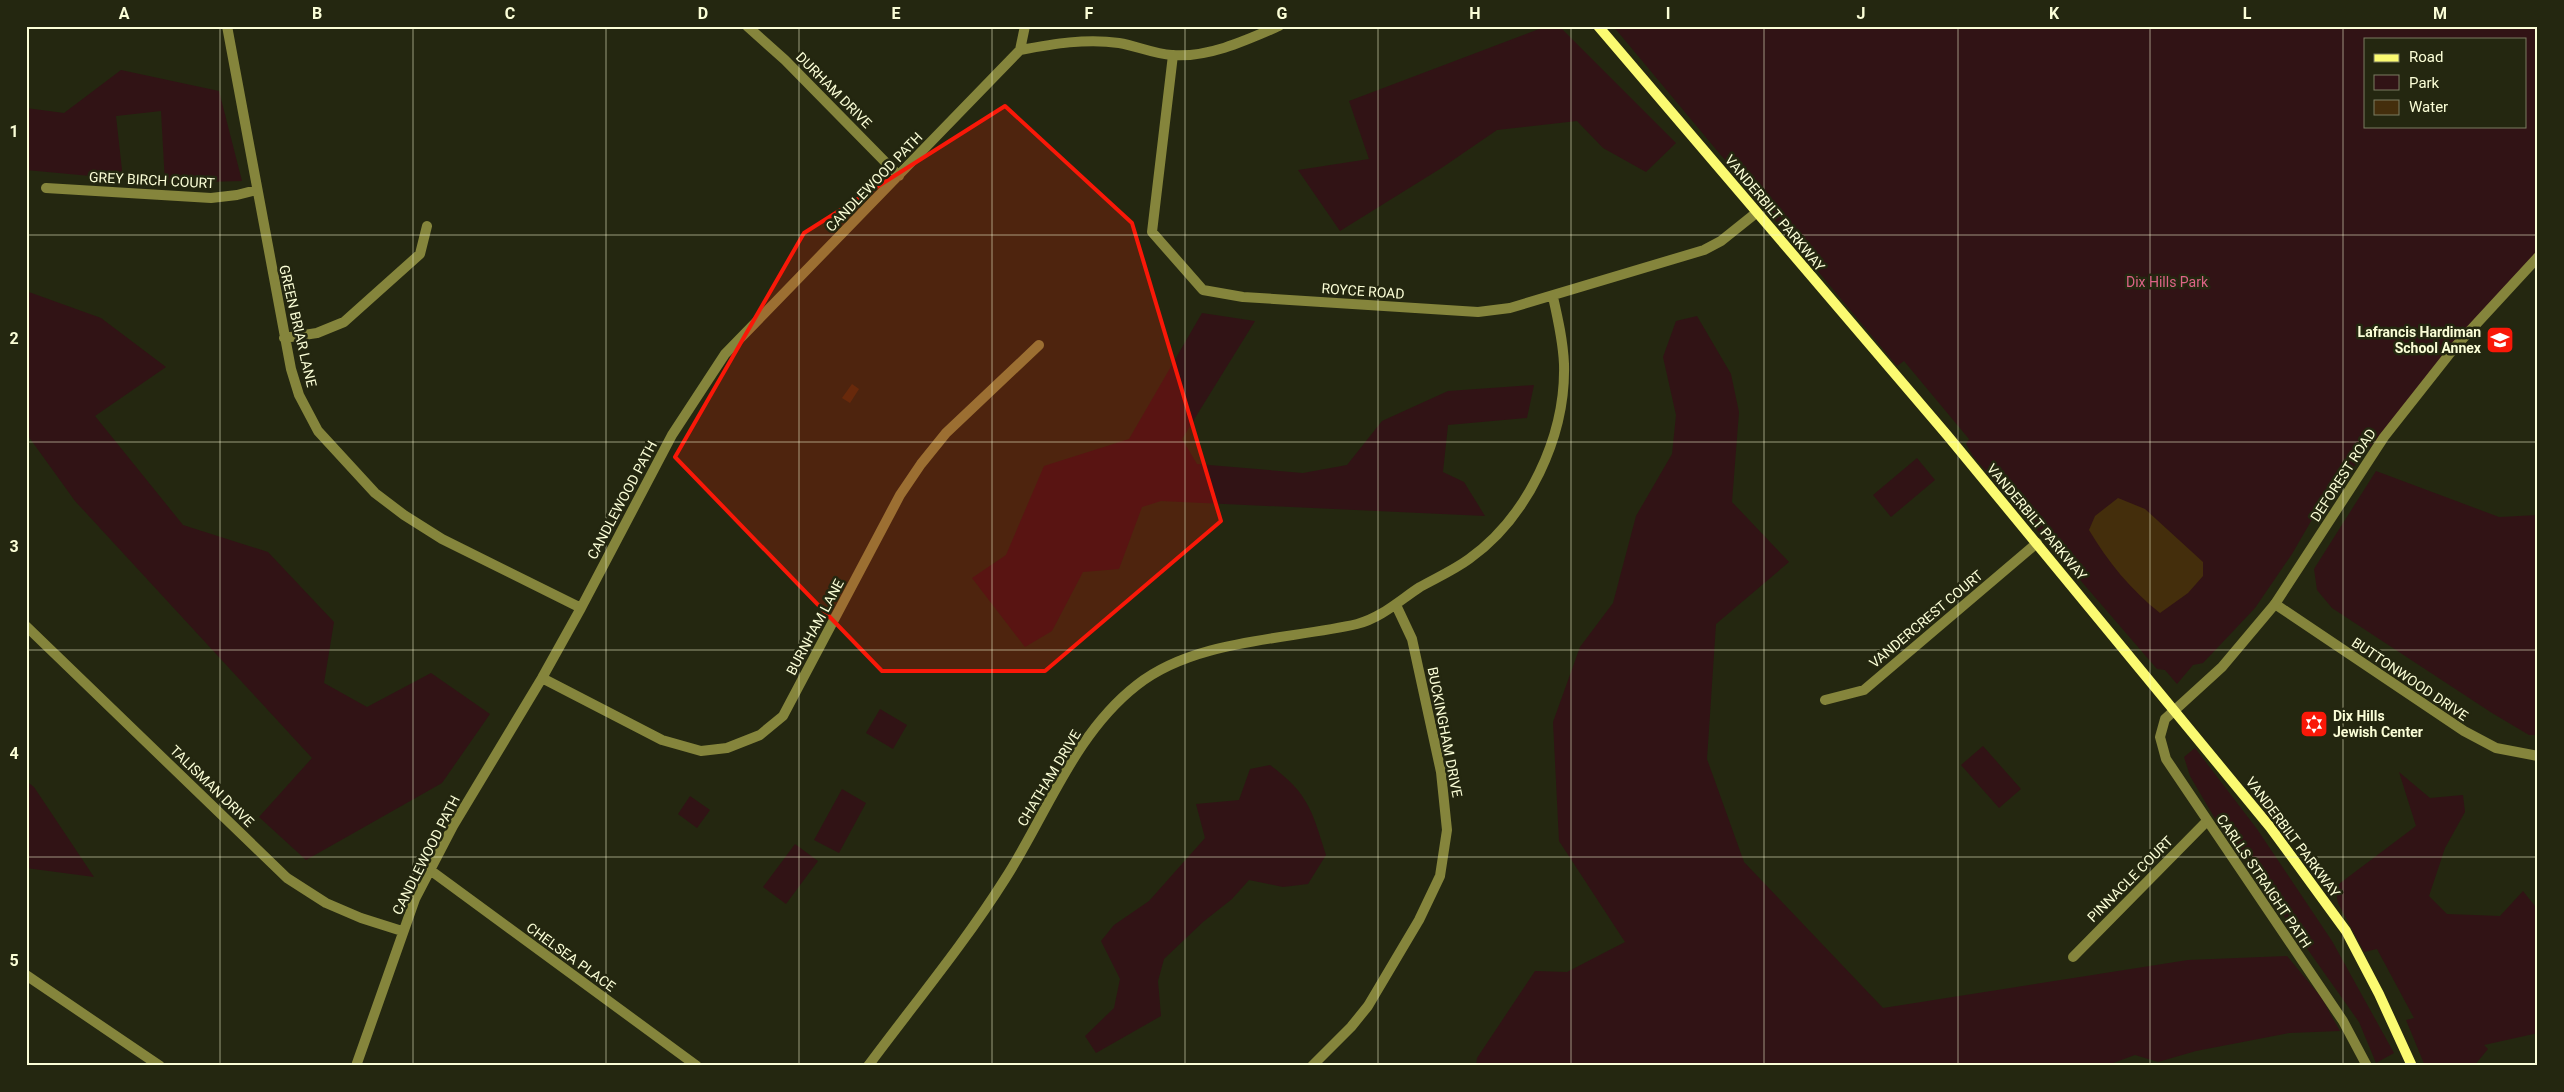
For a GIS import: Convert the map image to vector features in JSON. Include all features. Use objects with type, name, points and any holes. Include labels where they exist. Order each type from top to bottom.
[{"type":"main road","name":"VANDERBILT PARKWAY","points":[[1598,26],[2037,543],[2270,827],[2346,931],[2379,994],[2412,1066]]},
{"type":"street","name":"GREEN BRIAR LANE","points":[[227,26],[284,338],[299,396],[318,431],[375,493],[404,515],[442,539],[581,608]]},
{"type":"street","name":"DURHAM DRIVE","points":[[746,26],[785,60],[900,176]]},
{"type":"street","points":[[1025,26],[1020,50],[1061,42],[1088,41],[1118,43],[1173,55],[1205,51],[1237,43],[1279,26]]},
{"type":"street","name":"CANDLEWOOD PATH","points":[[356,1066],[371,1029],[402,931],[430,870],[453,826],[542,678],[581,608],[672,434],[725,354],[900,176],[1020,50]]},
{"type":"street","name":"ROYCE ROAD","points":[[1173,55],[1152,232],[1203,290],[1243,297],[1478,312],[1510,308],[1553,297],[1704,250],[1721,241],[1756,213]]},
{"type":"street","name":"GREY BIRCH COURT","points":[[46,188],[211,198],[237,195],[256,190]]},
{"type":"street","points":[[284,338],[317,333],[344,322],[420,254],[427,226]]},
{"type":"street","name":"DEFOREST ROAD","points":[[2175,710],[2222,667],[2275,604],[2384,437],[2455,346],[2538,256]]},
{"type":"street","name":"CHATHAM DRIVE","points":[[868,1066],[985,909],[1027,843],[1079,749],[1107,712],[1138,684],[1190,657],[1361,623],[1396,605],[1420,588],[1470,559],[1494,538],[1516,512],[1535,480],[1552,444],[1562,402],[1564,365],[1561,332],[1553,297]]},
{"type":"street","name":"BURNHAM LANE","points":[[542,678],[662,740],[701,751],[727,748],[760,735],[783,716],[900,496],[921,464],[946,433],[1039,345]]},
{"type":"street","name":"VANDERCREST COURT","points":[[1825,700],[1864,690],[2037,543]]},
{"type":"street","name":"BUTTONWOOD DRIVE","points":[[2275,604],[2464,731],[2496,748],[2538,756]]},
{"type":"street","name":"BUCKINGHAM DRIVE","points":[[1312,1066],[1352,1027],[1368,1006],[1419,920],[1440,876],[1447,830],[1441,772],[1412,639],[1396,605]]},
{"type":"street","name":"TALISMAN DRIVE","points":[[26,626],[287,878],[326,903],[361,918],[402,931]]},
{"type":"street","name":"CARLLS STRAIGHT PATH","points":[[2175,710],[2165,719],[2160,737],[2166,759],[2343,1021],[2367,1066]]},
{"type":"street","name":"PINNACLE COURT","points":[[2073,956],[2207,821]]},
{"type":"street","name":"CHELSEA PLACE","points":[[430,870],[697,1066]]},
{"type":"street","points":[[26,975],[160,1066]]},
{"type":"highlighted area","points":[[1005,106],[1132,223],[1221,521],[1045,671],[882,671],[675,457],[804,233]]},
{"type":"green space","points":[[1547,26],[1559,26],[1676,143],[1646,172],[1603,148],[1577,121],[1497,130],[1443,167],[1340,231],[1298,170],[1369,159],[1349,101]]},
{"type":"green space","name":"Dix Hills Park","points":[[1613,26],[2538,26],[2538,252],[2386,427],[2314,516],[2292,554],[2255,608],[2203,663],[2193,665],[2177,684],[2165,670],[2157,669],[1973,456],[1966,444],[1969,439],[1904,361],[1897,366]]},
{"type":"green space","points":[[121,70],[219,91],[242,181],[165,183],[161,111],[116,116],[123,179],[26,170],[26,108],[64,113]]},
{"type":"green space","points":[[26,291],[101,318],[166,367],[95,416],[183,525],[268,552],[334,622],[324,683],[367,707],[431,673],[490,714],[442,783],[306,860],[259,817],[312,758],[75,501],[26,433]]},
{"type":"green space","points":[[1202,313],[1255,321],[1182,439],[1197,464],[1303,473],[1347,465],[1382,421],[1448,391],[1534,385],[1527,418],[1448,425],[1443,472],[1464,482],[1485,516],[1161,501],[1142,507],[1119,569],[1083,572],[1052,631],[1025,647],[972,578],[1006,555],[1044,466],[1129,439]]},
{"type":"green space","points":[[1697,316],[1731,374],[1739,412],[1732,502],[1789,562],[1716,624],[1707,759],[1744,862],[1883,1008],[2188,960],[2287,956],[2321,997],[2340,1031],[2289,1033],[2196,1051],[2158,1062],[2135,1055],[2105,1066],[1476,1066],[1477,1058],[1535,971],[1567,972],[1625,942],[1559,841],[1553,722],[1580,647],[1613,603],[1636,516],[1672,454],[1676,415],[1663,357],[1676,321]]},
{"type":"green space","points":[[1917,458],[1935,480],[1891,517],[1873,495]]},
{"type":"green space","points":[[2376,471],[2499,517],[2538,515],[2538,735],[2529,735],[2492,713],[2332,608],[2317,590],[2314,569]]},
{"type":"green space","points":[[880,709],[907,725],[893,749],[866,733]]},
{"type":"green space","points":[[1983,746],[2021,789],[1999,808],[1961,765]]},
{"type":"green space","points":[[2195,748],[2257,829],[2332,941],[2394,1053],[2376,1063],[2359,1022],[2214,817],[2190,776],[2184,757]]},
{"type":"green space","points":[[1270,765],[1293,785],[1307,804],[1317,826],[1326,855],[1308,884],[1283,887],[1249,880],[1232,899],[1203,922],[1164,959],[1158,981],[1161,1016],[1096,1053],[1085,1036],[1114,1008],[1120,979],[1101,941],[1114,925],[1149,901],[1205,838],[1196,804],[1239,800],[1250,769]]},
{"type":"green space","points":[[2399,772],[2430,798],[2463,795],[2465,812],[2445,848],[2429,896],[2447,914],[2500,916],[2523,891],[2538,910],[2538,1033],[2484,1045],[2488,1049],[2474,1066],[2425,1066],[2406,1020],[2414,1018],[2377,949],[2364,952],[2338,903],[2335,887],[2416,826]]},
{"type":"green space","points":[[26,781],[34,787],[94,877],[26,868]]},
{"type":"green space","points":[[842,789],[866,803],[839,853],[814,840]]},
{"type":"green space","points":[[690,796],[710,810],[697,828],[678,814]]},
{"type":"green space","points":[[795,844],[818,861],[786,904],[763,887]]},
{"type":"water","points":[[852,384],[859,389],[850,403],[842,398]]},
{"type":"water","points":[[2118,498],[2145,509],[2203,562],[2203,576],[2188,593],[2160,613],[2139,595],[2121,575],[2089,530],[2095,516]]},
{"type":"place","name":"Lafrancis Hardiman School Annex","points":[[2500,340]]},
{"type":"place","name":"Dix Hills Jewish Center","points":[[2314,724]]}]
